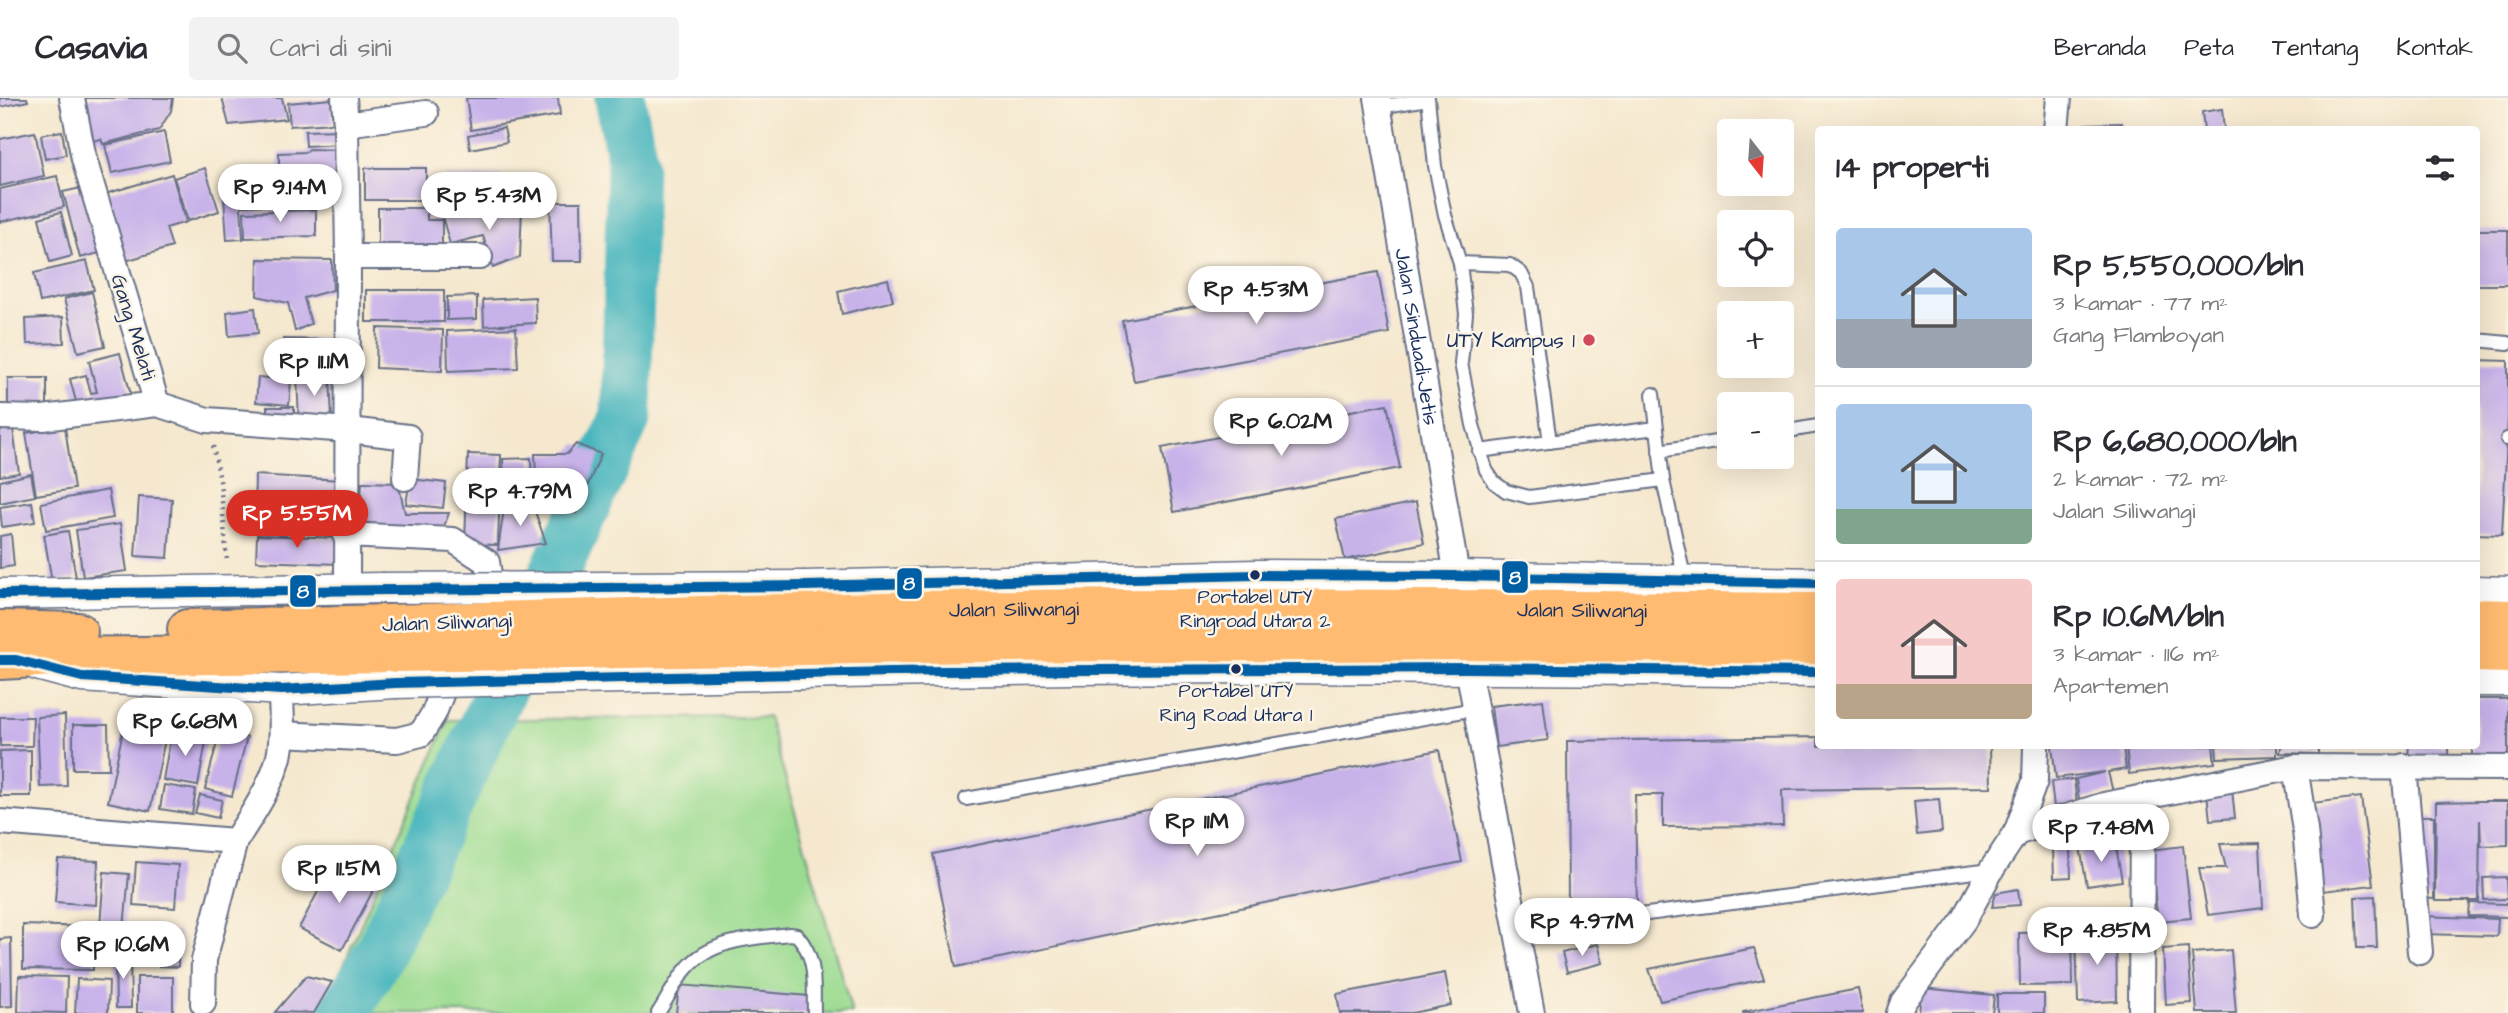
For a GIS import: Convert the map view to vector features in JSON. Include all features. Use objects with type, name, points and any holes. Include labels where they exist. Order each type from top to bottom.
[{"type":"highway","points":[[886,610],[921,600],[958,582],[991,599],[1018,608]]},
{"type":"highway","name":"Jalan Siliwangi","points":[[805,630],[886,610],[1301,607],[1815,612]]},
{"type":"highway","points":[[2480,618],[2508,619]]},
{"type":"highway","name":"Jalan Siliwangi","points":[[5,650],[47,633],[390,637],[805,630],[941,657],[1244,642],[1815,648]]},
{"type":"highway","points":[[2480,653],[2508,654]]},
{"type":"street","name":"Gang Melati","points":[[0,417],[43,418],[157,404],[83,159],[72,98]]},
{"type":"street","points":[[344,98],[348,257],[349,429],[345,535],[347,589],[390,637]]},
{"type":"street","points":[[2056,126],[2059,98]]},
{"type":"street","name":"Jalan Sinduadi-Jetis","points":[[1378,103],[1457,576]]},
{"type":"street","points":[[346,124],[426,113]]},
{"type":"street","points":[[348,257],[480,257]]},
{"type":"street","points":[[157,404],[207,419],[349,429],[408,437],[405,478]]},
{"type":"street","points":[[282,734],[397,740],[421,734],[435,713],[489,574],[487,562],[453,540],[345,535]]},
{"type":"street","points":[[5,650],[82,677],[281,690],[390,637],[805,630],[958,582],[1256,575],[1815,583]]},
{"type":"street","points":[[0,594],[347,589]]},
{"type":"street","points":[[2480,592],[2508,592]]},
{"type":"street","points":[[941,657],[1815,672]]},
{"type":"street","points":[[1468,668],[1532,1013]]},
{"type":"street","points":[[2480,681],[2508,681]]},
{"type":"street","points":[[203,1003],[204,960],[235,841],[260,803],[278,758],[282,734],[281,690]]},
{"type":"street","points":[[1899,1013],[1903,1002],[1964,920],[1992,869],[2017,833],[2035,781],[2036,749]]},
{"type":"street","points":[[2404,766],[2420,952]]},
{"type":"street","points":[[2017,833],[2104,806],[2295,767],[2508,768]]},
{"type":"street","points":[[2295,767],[2305,830],[2313,915]]},
{"type":"street","points":[[2141,1013],[2142,797]]},
{"type":"street","points":[[0,822],[235,841]]},
{"type":"lane","points":[[1378,103],[1428,99],[1435,166],[1445,215],[1460,263],[1466,314],[1461,363],[1479,451],[1494,482],[1518,496],[1543,497],[1663,480]]},
{"type":"lane","points":[[1460,263],[1510,265],[1521,273],[1528,287],[1550,442]]},
{"type":"lane","points":[[2480,340],[2508,343]]},
{"type":"lane","points":[[1653,394],[1663,480],[1685,581]]},
{"type":"lane","points":[[1794,430],[1815,426]]},
{"type":"lane","points":[[1479,451],[1657,429]]},
{"type":"lane","points":[[1659,452],[1717,442]]},
{"type":"lane","points":[[966,799],[1475,709]]},
{"type":"lane","points":[[1616,918],[1992,869]]},
{"type":"lane","points":[[658,1013],[689,966],[711,949],[746,939],[790,934],[797,935],[807,947],[812,960],[814,1013]]},
{"type":"path","points":[[207,419],[220,480],[228,552],[225,590]]},
{"type":"green space","points":[[768,717],[852,1013],[323,1013],[448,720]]},
{"type":"building","points":[[0,98],[27,98],[28,101],[0,107]]},
{"type":"building","points":[[78,98],[173,98],[171,111],[159,130],[103,144],[101,139],[88,142]]},
{"type":"building","points":[[222,98],[282,98],[287,119],[229,125]]},
{"type":"building","points":[[466,98],[558,98],[560,115],[471,130]]},
{"type":"building","points":[[331,99],[333,123],[290,126],[288,103]]},
{"type":"building","points":[[2222,109],[2224,126],[2204,126],[2202,112]]},
{"type":"building","points":[[2121,123],[2121,126],[2085,126]]},
{"type":"building","points":[[504,128],[507,142],[470,149],[468,135]]},
{"type":"building","points":[[340,130],[341,144],[306,146],[305,131]]},
{"type":"building","points":[[62,131],[66,155],[45,159],[41,135]]},
{"type":"building","points":[[35,132],[44,176],[0,186],[0,139]]},
{"type":"building","points":[[164,132],[170,161],[112,173],[105,145]]},
{"type":"building","points":[[309,149],[342,150],[339,202],[279,203],[279,153],[307,152]]},
{"type":"building","points":[[205,168],[219,211],[188,221],[174,178]]},
{"type":"building","points":[[365,168],[426,168],[426,200],[365,200]]},
{"type":"building","points":[[172,174],[186,222],[166,228],[172,247],[125,261],[105,194]]},
{"type":"building","points":[[503,175],[504,209],[448,211],[447,177]]},
{"type":"building","points":[[57,176],[64,207],[0,222],[0,189]]},
{"type":"building","points":[[90,186],[107,251],[80,258],[63,192]]},
{"type":"building","points":[[275,194],[275,205],[241,206],[243,239],[227,240],[224,197]]},
{"type":"building","points":[[550,202],[581,202],[582,261],[552,261]]},
{"type":"building","points":[[522,207],[520,257],[493,268],[483,236],[450,244],[442,216]]},
{"type":"building","points":[[378,208],[427,208],[427,220],[442,220],[442,252],[378,253]]},
{"type":"building","points":[[316,210],[316,236],[245,238],[244,212]]},
{"type":"building","points":[[61,212],[72,256],[50,262],[39,218]]},
{"type":"building","points":[[2480,230],[2508,230],[2508,285],[2480,285]]},
{"type":"building","points":[[258,259],[332,260],[333,290],[304,298],[311,324],[295,331],[288,303],[257,296]]},
{"type":"building","points":[[87,261],[94,290],[40,302],[34,273]]},
{"type":"building","points":[[1378,272],[1389,333],[1134,381],[1122,320]]},
{"type":"building","points":[[888,279],[893,301],[842,314],[838,291]]},
{"type":"building","points":[[366,290],[444,290],[444,322],[366,322]]},
{"type":"building","points":[[92,292],[105,346],[78,352],[64,299]]},
{"type":"building","points":[[477,296],[477,319],[447,320],[447,297]]},
{"type":"building","points":[[535,297],[536,323],[484,326],[483,300]]},
{"type":"building","points":[[255,308],[258,333],[229,336],[227,312]]},
{"type":"building","points":[[63,317],[64,343],[27,344],[26,319]]},
{"type":"building","points":[[377,328],[443,330],[442,371],[376,368]]},
{"type":"building","points":[[516,328],[518,368],[448,371],[447,331]]},
{"type":"building","points":[[283,339],[333,340],[333,366],[283,366]]},
{"type":"building","points":[[120,353],[131,395],[78,409],[70,379],[86,375],[91,393],[97,392],[89,361]]},
{"type":"building","points":[[2480,360],[2508,361],[2502,535],[2480,534]]},
{"type":"building","points":[[330,375],[332,420],[299,421],[297,376]]},
{"type":"building","points":[[258,377],[291,380],[289,405],[256,402]]},
{"type":"building","points":[[8,378],[47,378],[47,413],[8,414]]},
{"type":"building","points":[[1387,404],[1400,468],[1174,512],[1162,448]]},
{"type":"building","points":[[267,407],[294,407],[294,423],[267,422]]},
{"type":"building","points":[[12,421],[19,473],[0,476],[0,423]]},
{"type":"building","points":[[65,427],[74,489],[36,495],[26,433]]},
{"type":"building","points":[[576,444],[601,454],[576,513],[557,505],[569,476],[536,477],[535,454],[567,454]]},
{"type":"building","points":[[468,454],[501,455],[498,545],[465,544]]},
{"type":"building","points":[[531,458],[532,484],[504,485],[503,459]]},
{"type":"building","points":[[31,474],[35,496],[0,503],[0,481]]},
{"type":"building","points":[[255,475],[341,480],[337,521],[254,521]]},
{"type":"building","points":[[410,479],[446,483],[443,508],[406,504]]},
{"type":"building","points":[[362,482],[398,483],[405,513],[449,513],[443,529],[364,535],[360,513]]},
{"type":"building","points":[[108,490],[113,518],[46,530],[41,503]]},
{"type":"building","points":[[139,497],[172,499],[168,558],[135,556]]},
{"type":"building","points":[[32,502],[35,522],[2,527],[0,507]]},
{"type":"building","points":[[1416,502],[1424,543],[1345,560],[1336,519]]},
{"type":"building","points":[[532,503],[546,543],[498,550],[504,508]]},
{"type":"building","points":[[120,524],[127,571],[83,577],[76,530]]},
{"type":"building","points":[[68,531],[76,578],[52,582],[44,535]]},
{"type":"building","points":[[11,534],[14,566],[0,568],[0,536]]},
{"type":"building","points":[[257,535],[339,538],[338,564],[256,561]]},
{"type":"building","points":[[2480,699],[2508,699],[2508,762],[2472,761],[2472,749],[2480,749]]},
{"type":"building","points":[[1543,700],[1548,740],[1496,747],[1491,706]]},
{"type":"building","points":[[65,715],[67,786],[40,787],[37,717]]},
{"type":"building","points":[[0,717],[33,717],[32,746],[0,746]]},
{"type":"building","points":[[125,721],[167,730],[150,811],[108,802]]},
{"type":"building","points":[[73,725],[108,725],[109,769],[73,769]]},
{"type":"building","points":[[172,729],[207,736],[198,786],[163,780]]},
{"type":"building","points":[[220,731],[247,737],[232,796],[205,789]]},
{"type":"building","points":[[1815,737],[1815,749],[1990,749],[1991,787],[1782,790],[1783,826],[1663,827],[1663,795],[1635,795],[1637,907],[1568,908],[1567,741]]},
{"type":"building","points":[[2052,749],[2123,749],[2126,769],[2108,772],[2113,792],[2079,799],[2076,779],[2105,772],[2056,778]]},
{"type":"building","points":[[2126,749],[2213,749],[2215,763],[2129,774]]},
{"type":"building","points":[[2216,749],[2277,749],[2277,756],[2217,758]]},
{"type":"building","points":[[2281,749],[2318,749],[2318,754],[2280,753]]},
{"type":"building","points":[[2409,749],[2448,749],[2448,757],[2408,756]]},
{"type":"building","points":[[31,750],[31,796],[0,796],[0,751]]},
{"type":"building","points":[[1439,750],[1462,862],[956,967],[933,854]]},
{"type":"building","points":[[2074,779],[2077,804],[2054,807],[2051,782]]},
{"type":"building","points":[[164,785],[196,790],[192,814],[160,809]]},
{"type":"building","points":[[2232,790],[2235,818],[2210,820],[2207,793]]},
{"type":"building","points":[[200,795],[222,800],[218,818],[195,813]]},
{"type":"building","points":[[2361,797],[2373,885],[2323,891],[2312,803]]},
{"type":"building","points":[[1939,799],[1942,832],[1917,835],[1914,801]]},
{"type":"building","points":[[2508,801],[2508,845],[2481,846],[2480,820],[2479,901],[2435,901],[2436,802]]},
{"type":"building","points":[[2105,814],[2107,834],[2050,842],[2047,821]]},
{"type":"building","points":[[2418,816],[2434,816],[2434,899],[2420,898]]},
{"type":"building","points":[[2115,841],[2122,881],[2087,886],[2080,847]]},
{"type":"building","points":[[2260,843],[2263,908],[2208,915],[2199,868],[2226,868],[2220,844]]},
{"type":"building","points":[[2183,846],[2191,918],[2158,921],[2150,850]]},
{"type":"building","points":[[2053,849],[2070,849],[2071,877],[2054,878]]},
{"type":"building","points":[[58,859],[98,861],[96,905],[55,902]]},
{"type":"building","points":[[335,859],[378,881],[342,950],[299,928]]},
{"type":"building","points":[[136,862],[178,865],[175,908],[133,905]]},
{"type":"building","points":[[104,872],[129,874],[124,928],[100,926]]},
{"type":"building","points":[[2506,877],[2507,899],[2484,900],[2483,878]]},
{"type":"building","points":[[2018,889],[2020,905],[1992,907],[1996,893]]},
{"type":"building","points":[[2375,896],[2377,948],[2357,948],[2355,897]]},
{"type":"building","points":[[2470,903],[2508,904],[2508,917],[2469,916]]},
{"type":"building","points":[[2423,916],[2498,919],[2497,936],[2423,934]]},
{"type":"building","points":[[23,925],[94,927],[93,970],[23,969]]},
{"type":"building","points":[[2116,931],[2117,1001],[2078,1003],[2076,932]]},
{"type":"building","points":[[160,932],[179,933],[178,967],[159,966]]},
{"type":"building","points":[[2072,932],[2073,985],[2020,986],[2019,933]]},
{"type":"building","points":[[11,938],[12,1006],[0,1007],[0,939]]},
{"type":"building","points":[[1598,944],[1603,963],[1567,972],[1562,953]]},
{"type":"building","points":[[2188,947],[2192,1003],[2166,1005],[2163,949]]},
{"type":"building","points":[[1754,948],[1764,979],[1660,1001],[1649,969]]},
{"type":"building","points":[[2231,950],[2236,1013],[2197,1013],[2192,953]]},
{"type":"building","points":[[115,954],[130,954],[131,1008],[116,1008]]},
{"type":"building","points":[[1445,973],[1451,1005],[1412,1013],[1340,1013],[1337,994]]},
{"type":"building","points":[[19,976],[67,977],[66,1013],[18,1012]]},
{"type":"building","points":[[306,976],[332,982],[314,1013],[275,1012]]},
{"type":"building","points":[[137,977],[173,977],[173,1013],[137,1013]]},
{"type":"building","points":[[77,979],[109,981],[108,1013],[75,1013]]},
{"type":"building","points":[[679,985],[809,996],[808,1013],[676,1013]]},
{"type":"building","points":[[1922,988],[1994,995],[1992,1013],[1919,1013]]},
{"type":"building","points":[[1858,989],[1863,1013],[1743,1013],[1743,1012]]},
{"type":"building","points":[[1997,994],[2044,994],[2044,1013],[1997,1013]]},
{"type":"waterway","points":[[344,1013],[380,952],[626,417],[632,160],[620,98]]},
{"type":"transit line","name":"8","points":[[0,594],[805,586],[1256,575],[1815,583]]},
{"type":"transit line","name":"8","points":[[0,660],[16,660],[82,677],[281,690],[395,683],[941,671],[1468,668],[1815,672]]},
{"type":"place","name":"UTY Kampus 1","points":[[1589,340]]},
{"type":"place","name":"Portabel UTY Ringroad Utara 2","points":[[1255,575]]},
{"type":"place","name":"Portabel UTY Ring Road Utara 1","points":[[1236,669]]}]
